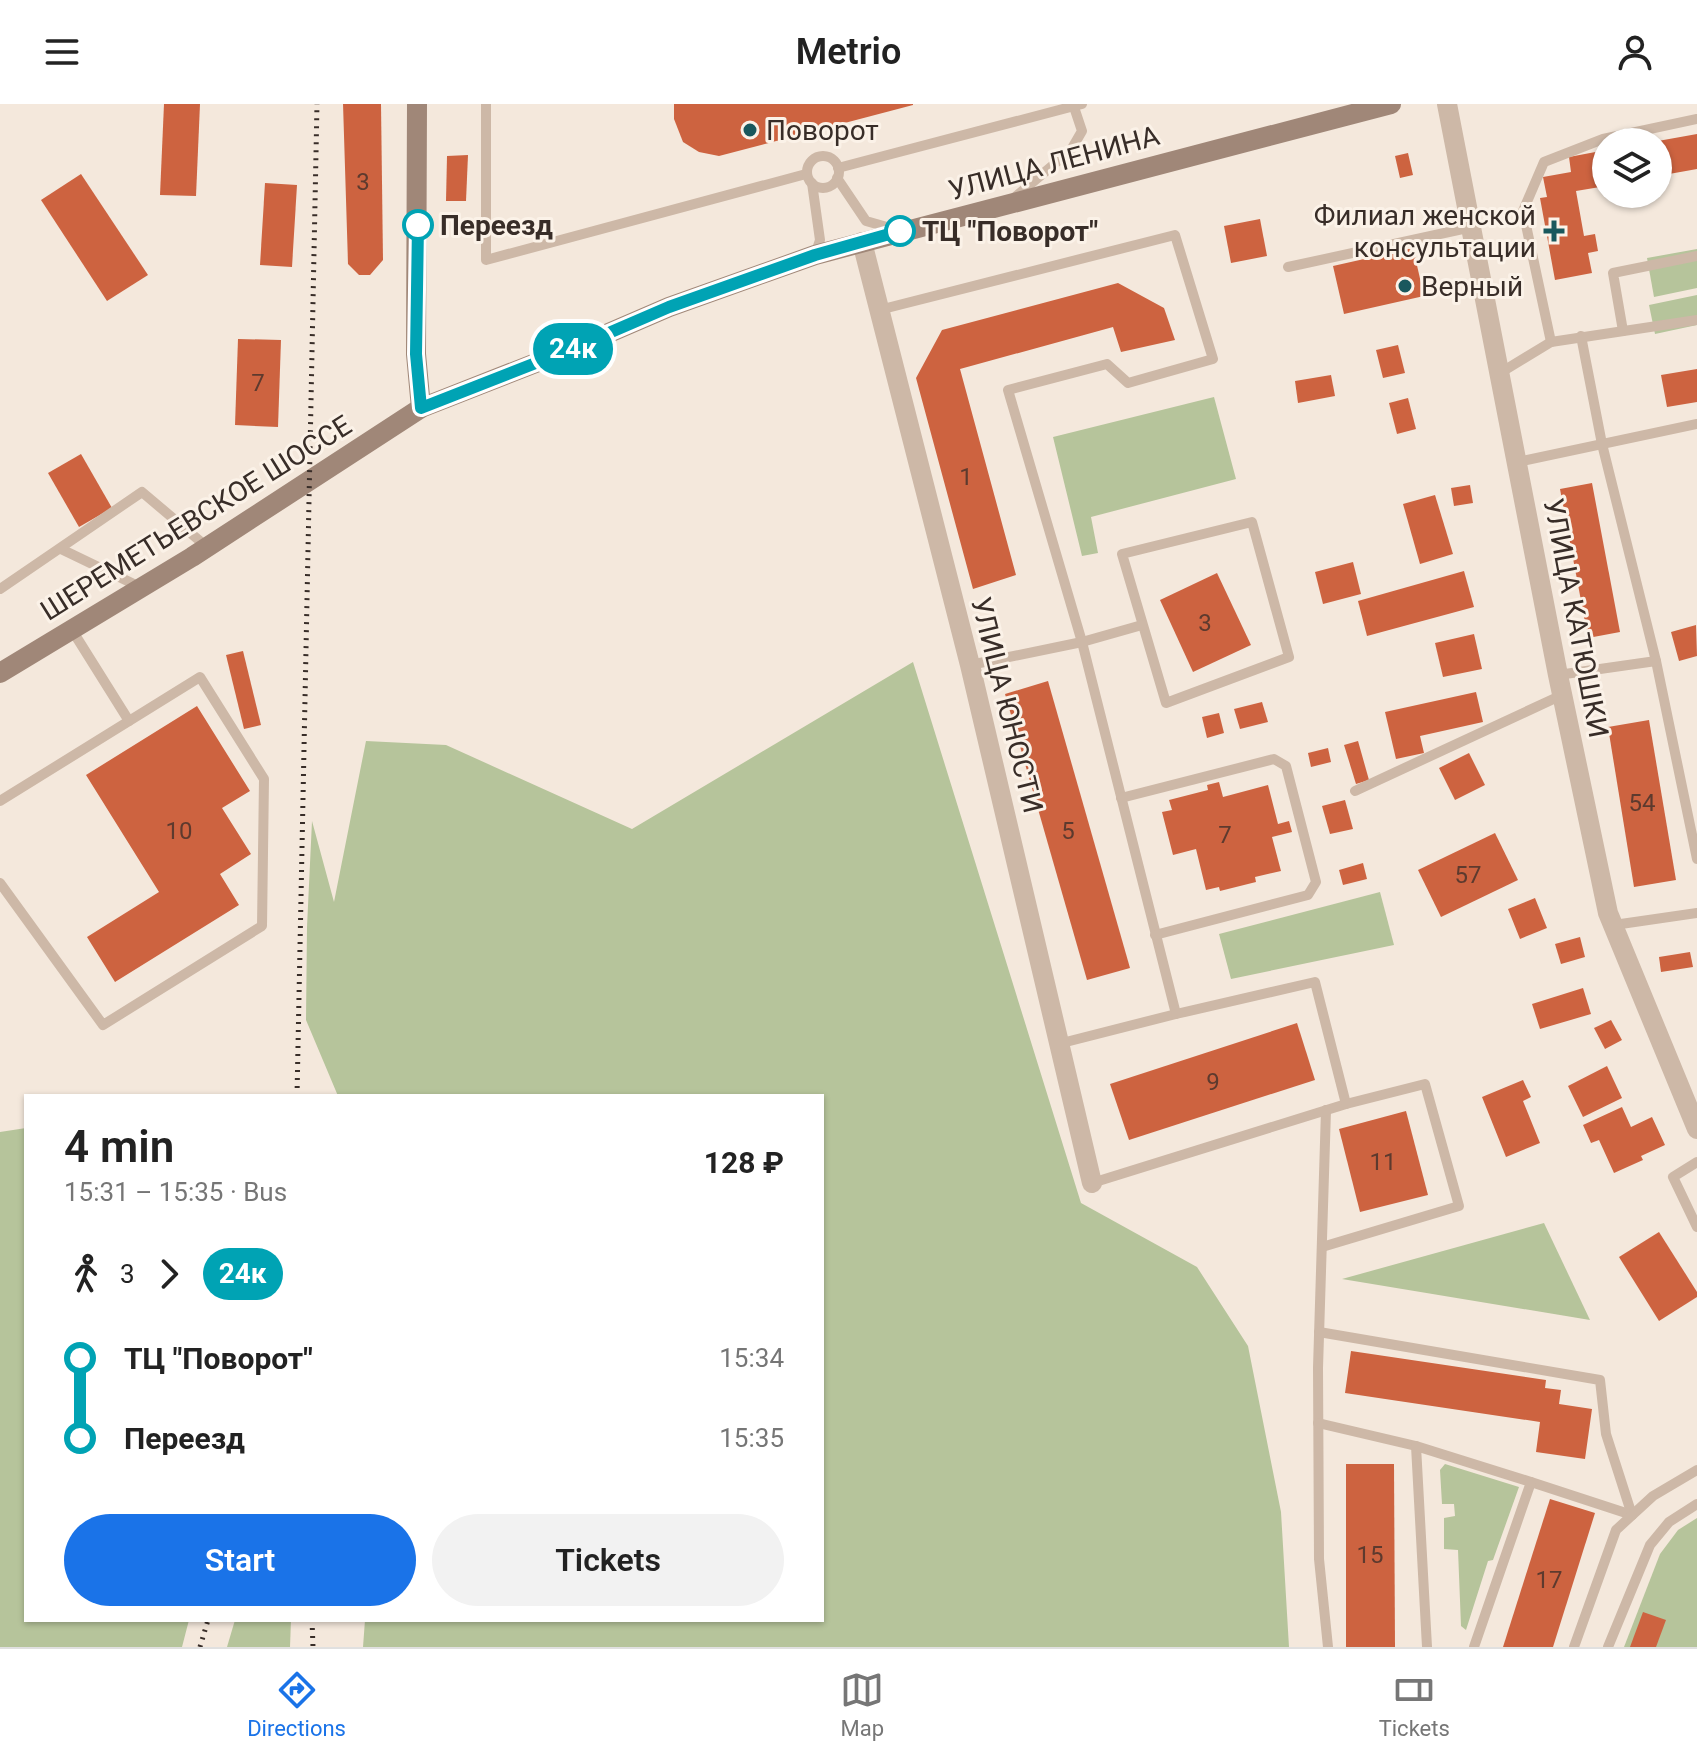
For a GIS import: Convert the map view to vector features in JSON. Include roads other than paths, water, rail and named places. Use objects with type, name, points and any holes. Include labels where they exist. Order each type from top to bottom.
[{"type":"main road","points":[[417,104],[412,302],[421,408]]},
{"type":"main road","name":"УЛИЦА ЛЕНИНА","points":[[421,408],[669,307],[815,255],[1391,104]]},
{"type":"main road","name":"ШЕРЕМЕТЬЕВСКОЕ ШОССЕ","points":[[0,673],[142,588],[421,408]]},
{"type":"street","name":"УЛИЦА КАТЮШКИ","points":[[1447,104],[1560,685],[1608,913],[1697,1129]]},
{"type":"street","name":"УЛИЦА ЮНОСТИ","points":[[862,242],[970,665],[1092,1183]]},
{"type":"lane","points":[[486,104],[486,260],[809,178]]},
{"type":"lane","points":[[838,173],[1078,106],[1082,131],[1071,150],[1003,207]]},
{"type":"lane","points":[[1551,342],[1523,211],[1544,162],[1603,139],[1697,119]]},
{"type":"lane","points":[[815,255],[820,240],[809,163],[818,156],[833,159],[866,221],[900,231]]},
{"type":"lane","points":[[809,178],[815,187],[826,188],[835,183],[838,173]]},
{"type":"lane","points":[[1288,267],[1472,227]]},
{"type":"lane","points":[[879,310],[1175,235],[1213,359],[1128,383],[1107,364],[1008,390],[1082,642],[1176,1014]]},
{"type":"lane","points":[[1623,331],[1613,273],[1697,256]]},
{"type":"lane","points":[[1500,373],[1551,342],[1697,320]]},
{"type":"lane","points":[[1581,336],[1602,444],[1656,661],[1697,859]]},
{"type":"lane","points":[[1517,462],[1697,424]]},
{"type":"lane","points":[[0,589],[142,492],[207,547]]},
{"type":"lane","points":[[1252,522],[1289,657],[1166,703],[1142,625],[1122,554],[1252,522]]},
{"type":"lane","points":[[61,549],[142,588]]},
{"type":"lane","points":[[970,665],[1082,642],[1142,625]]},
{"type":"lane","points":[[72,630],[129,721]]},
{"type":"lane","points":[[1355,791],[1560,685],[1656,661]]},
{"type":"lane","points":[[0,801],[200,677],[264,779],[262,926],[103,1025],[0,883]]},
{"type":"lane","points":[[1121,798],[1274,759],[1286,766],[1316,882],[1308,895],[1155,935]]},
{"type":"lane","points":[[1614,925],[1697,913]]},
{"type":"lane","points":[[1058,1044],[1315,982],[1346,1104]]},
{"type":"lane","points":[[1092,1183],[1346,1104],[1425,1084],[1459,1206],[1322,1247]]},
{"type":"lane","points":[[1326,1110],[1318,1423],[1319,1559],[1328,1647]]},
{"type":"lane","points":[[1697,1162],[1673,1177],[1697,1227]]},
{"type":"lane","points":[[1319,1332],[1600,1380],[1606,1434],[1632,1515]]},
{"type":"lane","points":[[1318,1423],[1416,1446],[1632,1515]]},
{"type":"lane","points":[[1416,1446],[1427,1647]]},
{"type":"lane","points":[[1574,1647],[1616,1530],[1653,1496],[1697,1470]]},
{"type":"lane","points":[[1474,1647],[1531,1482]]},
{"type":"lane","points":[[1608,1647],[1650,1545],[1669,1522],[1696,1508]]},
{"type":"railway","points":[[297,1094],[317,104]]},
{"type":"railway","points":[[200,1647],[207,1622]]},
{"type":"railway","points":[[312,1622],[313,1647]]},
{"type":"place","name":"Поворот","points":[[750,130]]},
{"type":"place","name":"Переезд","points":[[418,225]]},
{"type":"place","name":"ТЦ \"Поворот\"","points":[[900,231]]},
{"type":"place","name":"Филиал женской консультации","points":[[1554,231]]},
{"type":"place","name":"Верный","points":[[1405,286]]}]
